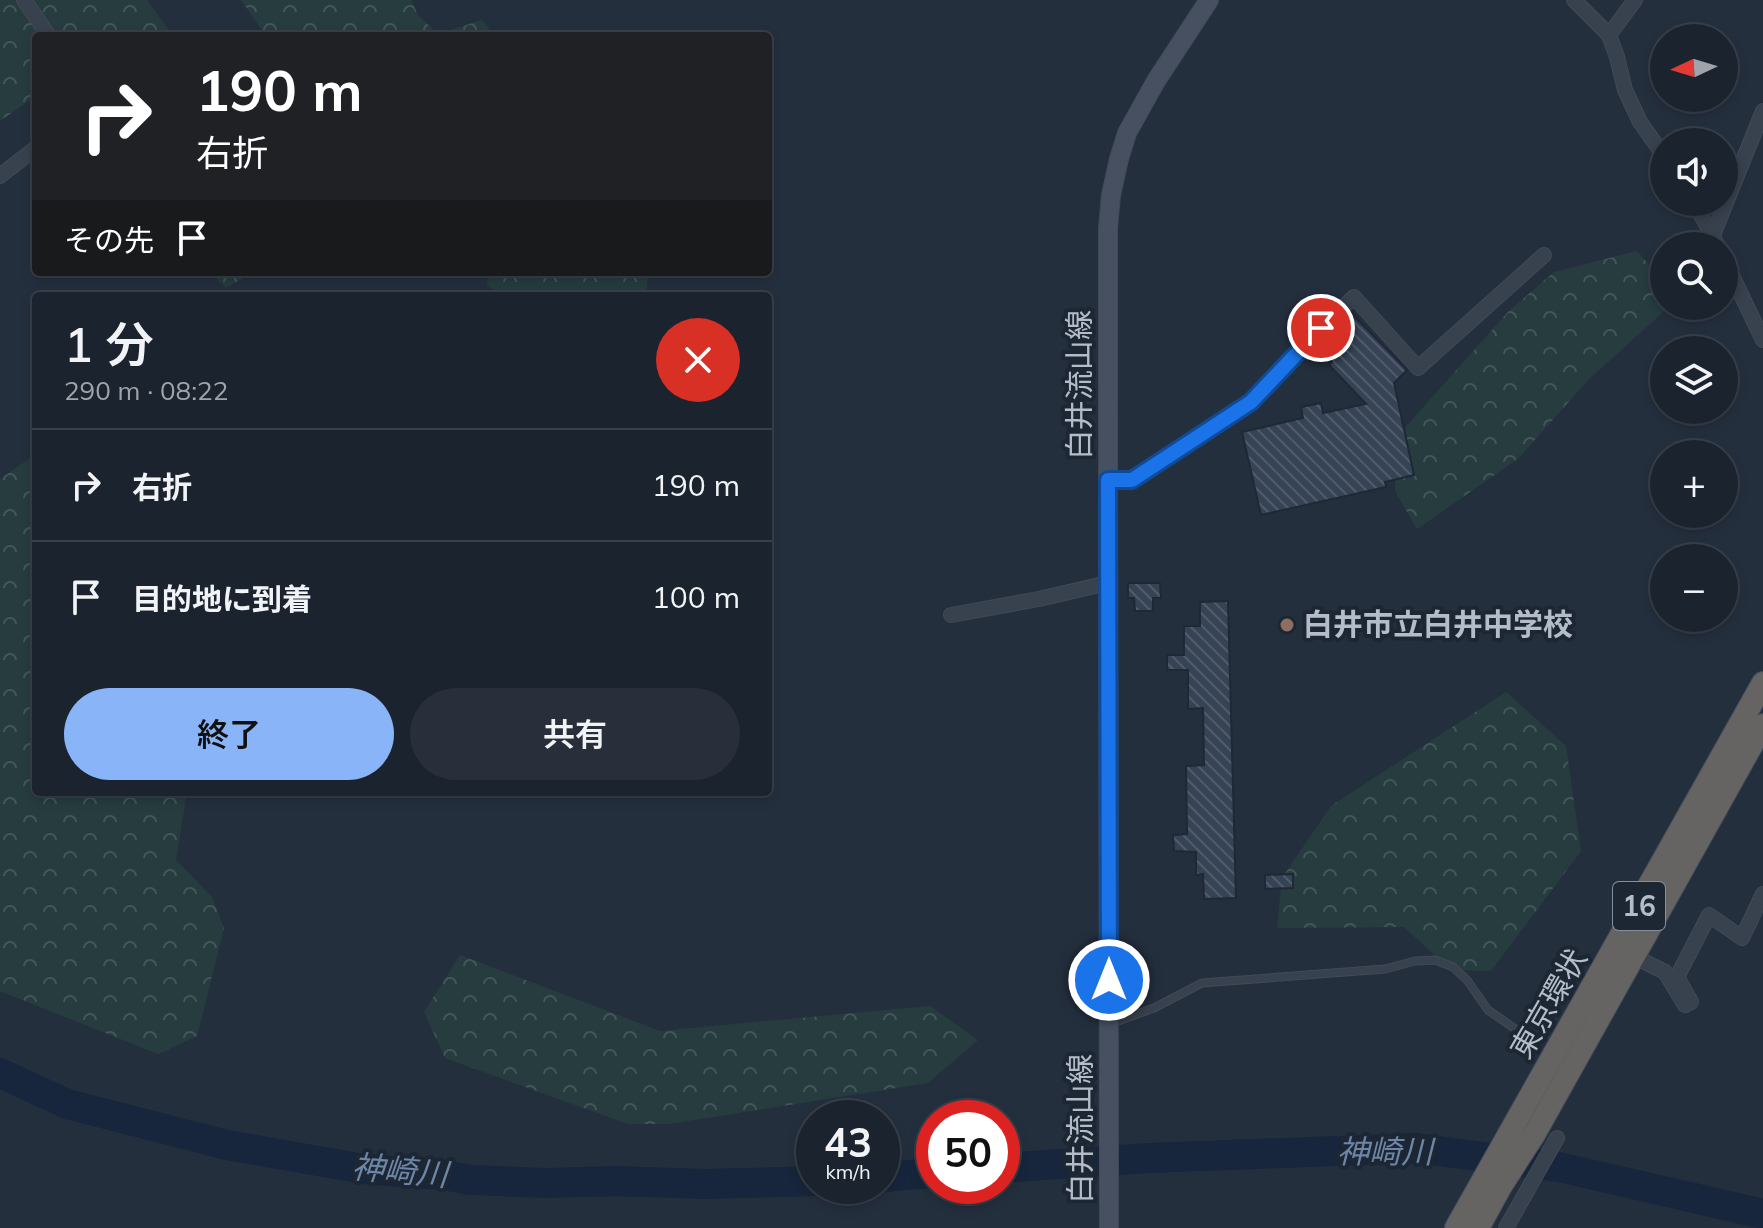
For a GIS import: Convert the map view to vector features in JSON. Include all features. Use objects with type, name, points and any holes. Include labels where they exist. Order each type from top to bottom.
[{"type":"highway","name":"東京環状","points":[[1478,1228],[1513,1128],[1763,683]]},
{"type":"highway","name":"東京環状","points":[[1456,1228],[1492,1183],[1546,1136],[1633,956],[1763,725]]},
{"type":"main road","name":"白井流山線","points":[[1109,1228],[1108,228],[1114,181],[1127,133],[1209,0]]},
{"type":"street","points":[[24,0],[46,32]]},
{"type":"street","points":[[1574,0],[1609,35],[1625,90],[1650,136]]},
{"type":"street","points":[[1609,35],[1635,0]]},
{"type":"street","points":[[1718,232],[1763,111]]},
{"type":"street","points":[[0,176],[32,151]]},
{"type":"street","points":[[1108,480],[1132,480],[1251,402],[1304,344],[1354,297],[1418,368],[1544,255]]},
{"type":"street","points":[[1738,288],[1763,340]]},
{"type":"street","points":[[951,615],[1108,583]]},
{"type":"street","points":[[1633,956],[1665,972],[1685,1005],[1691,1002],[1677,977],[1709,915],[1742,938],[1763,894]]},
{"type":"street","points":[[1506,1228],[1528,1189],[1546,1136]]},
{"type":"lane","points":[[1108,1024],[1154,1008],[1202,983],[1385,969],[1415,961],[1435,960],[1453,967],[1467,980],[1488,1010],[1524,1035]]},
{"type":"green space","points":[[0,0],[147,0],[170,32],[32,32],[32,99],[0,121]]},
{"type":"green space","points":[[241,0],[411,0],[418,15],[436,32],[263,32]]},
{"type":"green space","points":[[482,20],[492,32],[444,32]]},
{"type":"green space","points":[[1637,251],[1650,266],[1650,320],[1654,320],[1589,379],[1519,458],[1417,529],[1395,491],[1395,439],[1508,312],[1554,272]]},
{"type":"green space","points":[[214,276],[247,276],[226,288]]},
{"type":"green space","points":[[488,276],[648,276],[646,292],[497,292],[487,285]]},
{"type":"green space","points":[[32,457],[32,796],[186,796],[176,860],[212,897],[224,928],[197,1036],[158,1054],[0,991],[0,479]]},
{"type":"green space","points":[[1506,692],[1566,746],[1581,851],[1491,971],[1451,970],[1404,927],[1277,928],[1282,878],[1331,806]]},
{"type":"green space","points":[[460,955],[660,1031],[930,1006],[978,1040],[928,1083],[821,1100],[796,1100],[796,1104],[669,1124],[628,1124],[445,1058],[424,1012]]},
{"type":"building","points":[[1352,314],[1407,370],[1394,383],[1414,475],[1385,482],[1386,487],[1261,515],[1242,432],[1303,418],[1301,407],[1321,403],[1323,413],[1366,404],[1329,365],[1332,362],[1325,354],[1331,348],[1325,340]]},
{"type":"building","points":[[1128,583],[1160,583],[1161,598],[1153,598],[1153,611],[1135,611],[1134,598],[1128,598]]},
{"type":"building","points":[[1228,601],[1236,898],[1204,899],[1203,874],[1196,875],[1196,852],[1174,851],[1173,835],[1187,834],[1186,766],[1204,765],[1203,708],[1188,709],[1188,670],[1167,670],[1167,655],[1184,655],[1184,626],[1200,626],[1200,602]]},
{"type":"building","points":[[1293,874],[1293,888],[1265,889],[1265,875]]},
{"type":"waterway","name":"神崎川","points":[[0,1073],[67,1104],[227,1145],[364,1169],[470,1180],[545,1183],[796,1182]]},
{"type":"waterway","name":"神崎川","points":[[1020,1167],[1148,1158],[1416,1148],[1559,1167],[1763,1214]]},
{"type":"waterway","name":"神崎川","points":[[900,1176],[916,1174]]},
{"type":"place","name":"白井市立白井中学校","points":[[1287,625]]},
{"type":"route","points":[[1109,980],[1108,480],[1132,480],[1251,402],[1321,328]]}]
